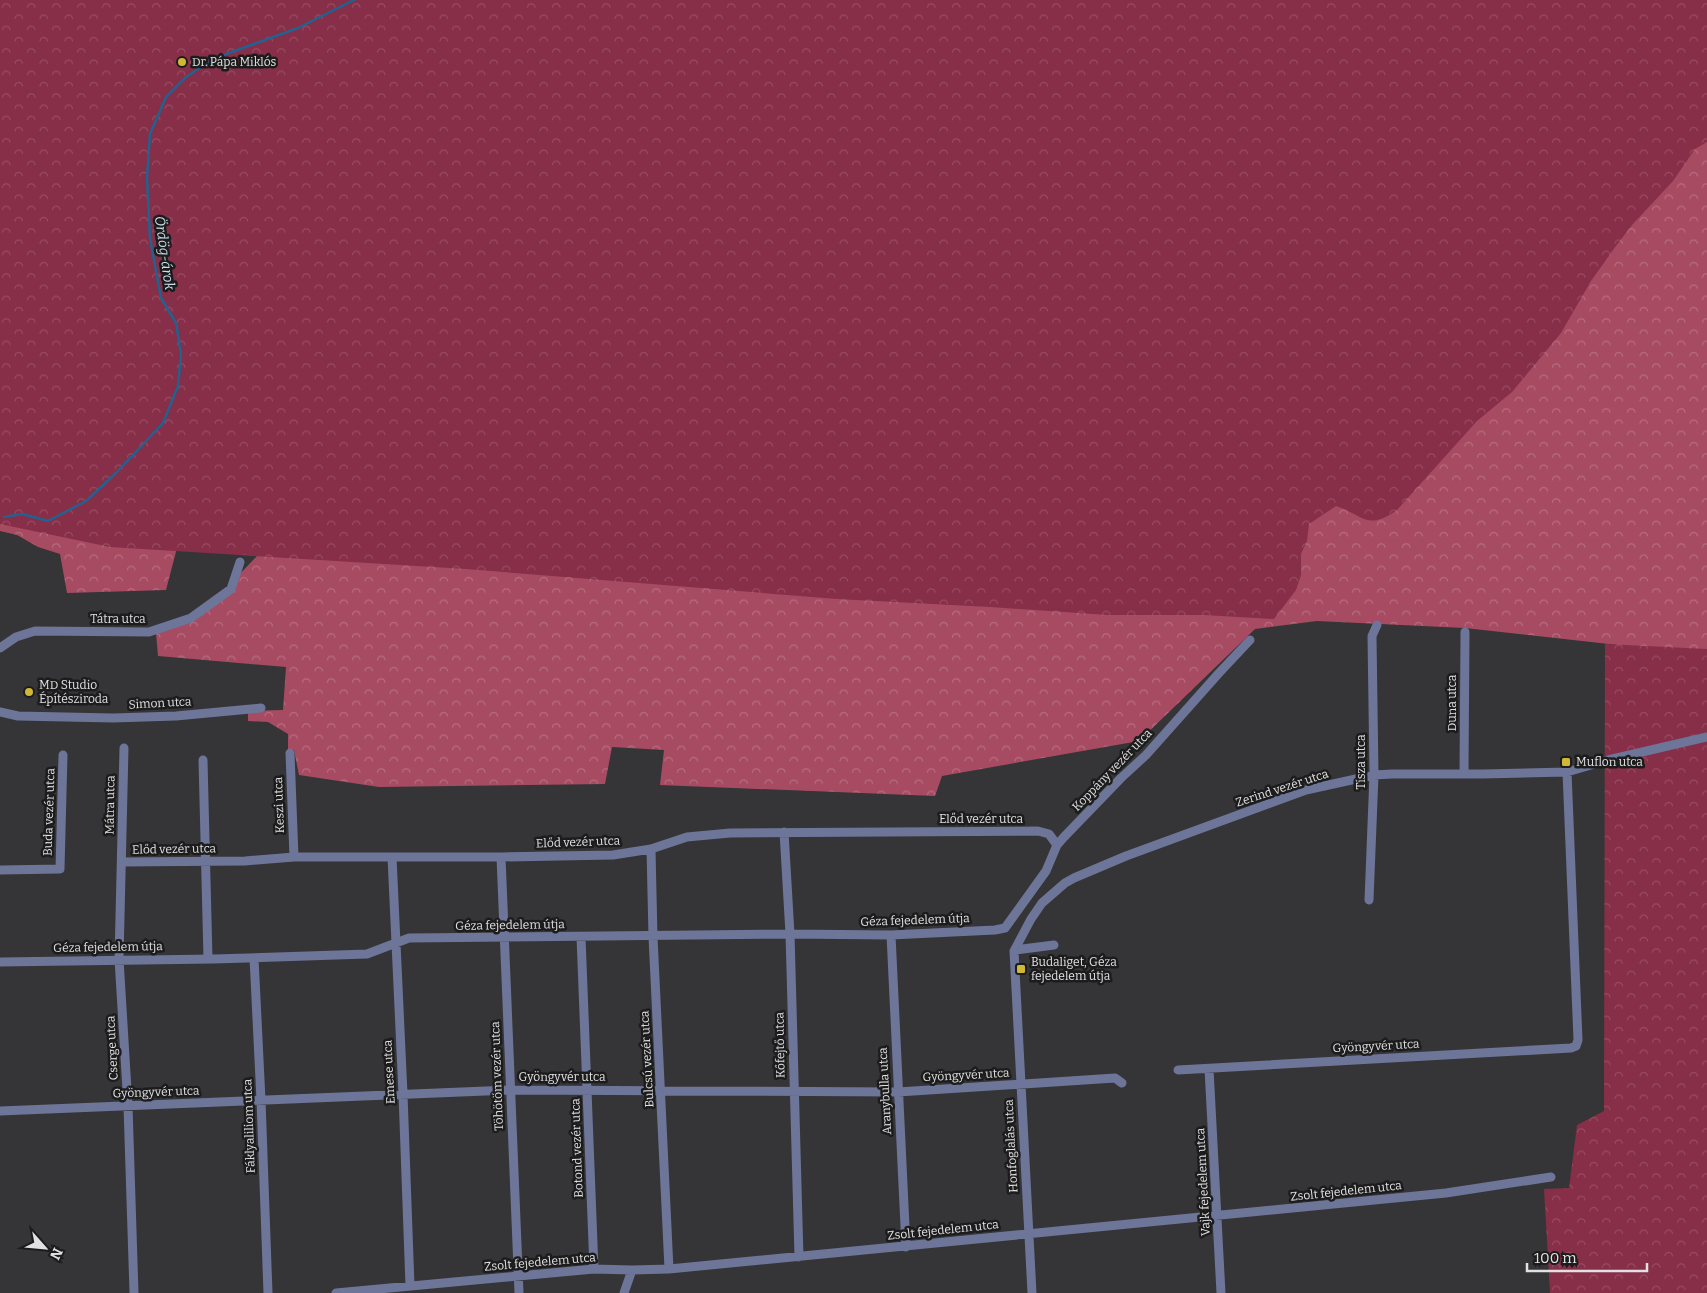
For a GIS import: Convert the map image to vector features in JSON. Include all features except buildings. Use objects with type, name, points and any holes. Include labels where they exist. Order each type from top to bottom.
[{"type":"street","name":"Tátra utca","points":[[0,648],[16,638],[35,631],[149,632],[191,618],[231,589],[240,562]]},
{"type":"street","name":"Tisza utca","points":[[1369,900],[1374,775],[1372,636],[1377,625]]},
{"type":"street","name":"Duna utca","points":[[1464,774],[1465,632]]},
{"type":"street","name":"Koppány vezér utca","points":[[1004,928],[1046,871],[1057,845],[1154,746],[1250,640]]},
{"type":"street","name":"Simon utca","points":[[0,712],[18,716],[113,718],[176,716],[261,708]]},
{"type":"street","name":"Zerind vezér utca","points":[[1019,939],[1042,903],[1065,883],[1074,878],[1126,856],[1306,790],[1374,775],[1567,772],[1608,760],[1707,737]]},
{"type":"street","name":"Mátra utca","points":[[122,862],[124,748]]},
{"type":"street","name":"Keszi utca","points":[[290,753],[294,857]]},
{"type":"street","name":"Buda vezér utca","points":[[0,870],[60,869],[63,755]]},
{"type":"street","points":[[203,760],[208,959]]},
{"type":"street","name":"Gyöngyvér utca","points":[[1178,1070],[1571,1048],[1576,1046],[1578,1040],[1577,978],[1567,772]]},
{"type":"street","name":"Előd vezér utca","points":[[122,862],[245,861],[294,857],[613,855],[651,849],[688,837],[730,833],[784,832],[1038,831],[1049,834],[1057,845]]},
{"type":"street","name":"Kőfejtő utca","points":[[784,832],[790,934],[799,1256]]},
{"type":"street","name":"Bulcsú vezér utca","points":[[651,849],[653,937],[669,1268]]},
{"type":"street","name":"Emese utca","points":[[392,857],[410,1286]]},
{"type":"street","name":"Töhötöm vezér utca","points":[[501,857],[519,1293]]},
{"type":"street","name":"Cserge utca","points":[[122,862],[119,959],[128,1106],[134,1293]]},
{"type":"street","points":[[1004,928],[1019,939]]},
{"type":"street","name":"Géza fejedelem útja","points":[[0,962],[254,958],[367,954],[382,950],[409,938],[653,937],[790,934],[891,935],[1004,928]]},
{"type":"street","name":"Aranybulla utca","points":[[891,935],[906,1247]]},
{"type":"street","name":"Botond vezér utca","points":[[581,937],[594,1269]]},
{"type":"street","name":"Honfoglalás utca","points":[[1019,939],[1015,950],[1020,1084],[1032,1293]]},
{"type":"street","points":[[1015,950],[1054,944]]},
{"type":"street","name":"Fáklyaliliom utca","points":[[254,958],[268,1293]]},
{"type":"street","name":"Vajk fejedelem utca","points":[[1209,1069],[1222,1293]]},
{"type":"street","name":"Gyöngyvér utca","points":[[0,1111],[510,1090],[898,1092],[1115,1078],[1122,1083]]},
{"type":"street","name":"Zsolt fejedelem utca","points":[[336,1293],[594,1269],[632,1270],[669,1268],[906,1247],[1446,1193],[1551,1177]]},
{"type":"street","points":[[624,1293],[632,1270]]},
{"type":"green space","points":[[0,0],[1707,0],[1707,655],[1465,628],[1317,621],[1255,629],[1139,741],[942,776],[935,796],[660,785],[664,750],[612,747],[605,784],[379,787],[299,775],[294,750],[288,749],[288,734],[268,722],[248,721],[248,711],[283,710],[286,667],[158,656],[156,633],[213,602],[257,556],[177,548],[166,590],[67,593],[60,554],[38,547],[17,535],[0,531]]},
{"type":"green space","points":[[0,0],[1707,0],[1707,142],[1695,149],[1673,181],[1632,225],[1591,281],[1561,333],[1512,392],[1477,421],[1397,510],[1379,520],[1372,521],[1336,506],[1309,524],[1307,541],[1301,554],[1301,575],[1296,590],[1274,619],[1204,615],[1108,615],[837,599],[466,569],[110,547],[0,524]]},
{"type":"green space","points":[[1605,644],[1707,649],[1707,1293],[1550,1293],[1544,1189],[1569,1188],[1577,1125],[1604,1111]]},
{"type":"waterway","name":"Ördög-árok","points":[[4,517],[22,514],[48,521],[86,501],[116,473],[163,423],[178,386],[181,354],[176,323],[161,298],[150,238],[147,177],[150,134],[166,97],[186,77],[215,58],[298,28],[354,0]]},
{"type":"place","name":"Dr. Pápa Miklós","points":[[182,62]]},
{"type":"place","name":"MD Studio Építésziroda","points":[[29,692]]},
{"type":"place","name":"Muflon utca","points":[[1566,762]]},
{"type":"place","name":"Budaliget, Géza fejedelem útja","points":[[1021,969]]}]
